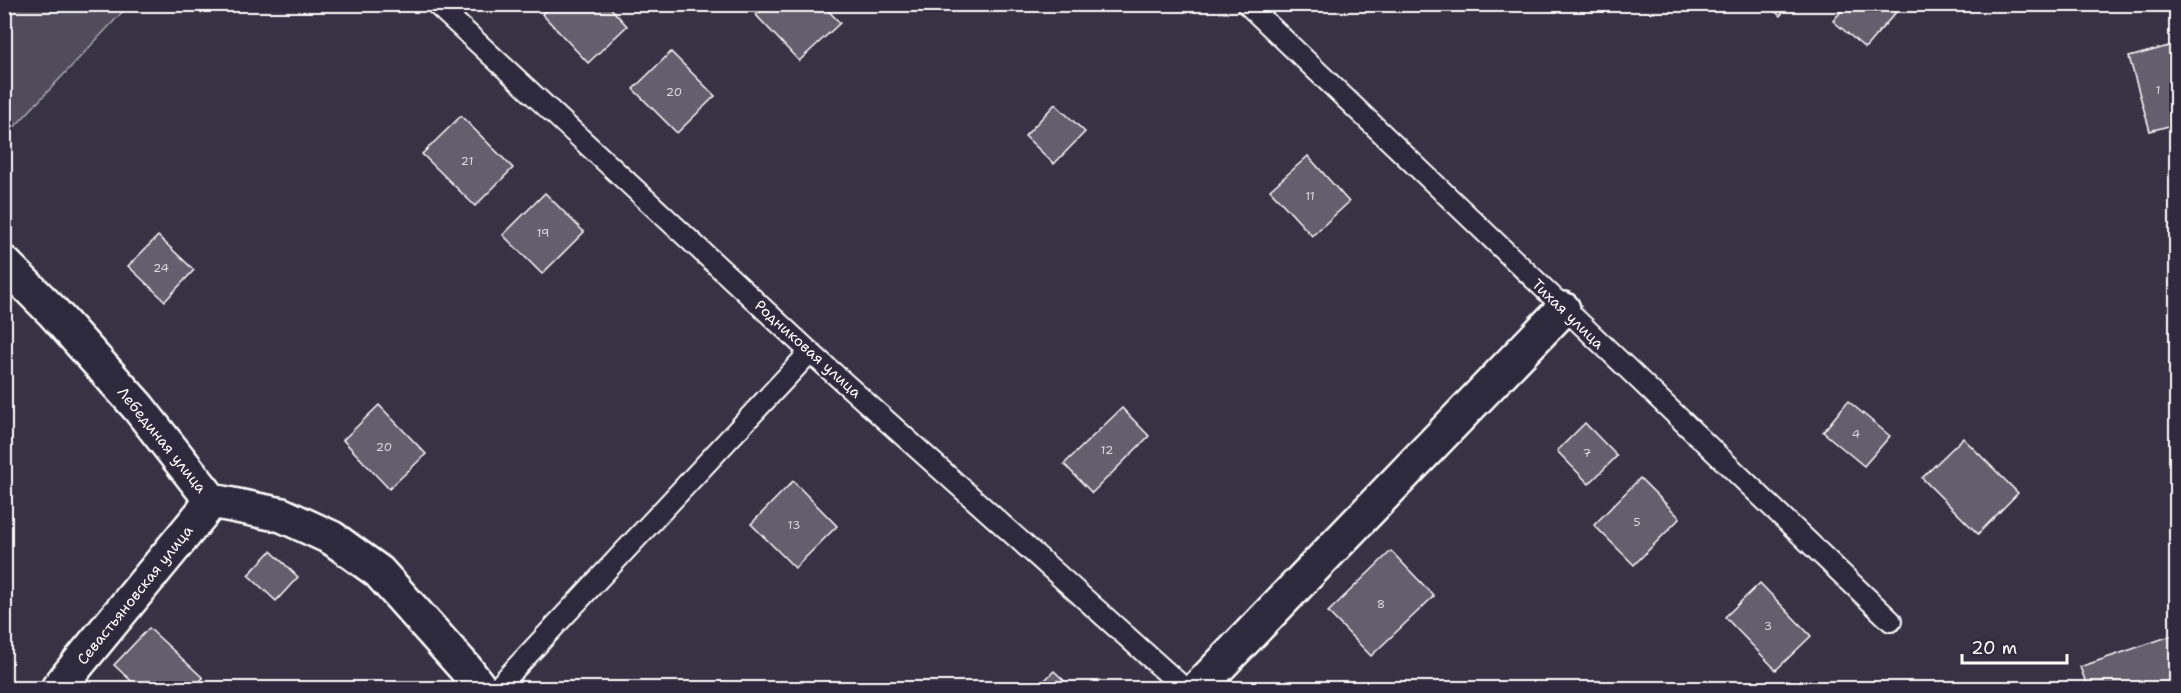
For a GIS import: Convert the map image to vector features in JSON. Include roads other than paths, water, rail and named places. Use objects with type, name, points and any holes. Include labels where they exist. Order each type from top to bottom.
[{"type":"street","name":"Лебединая улица","points":[[4,263],[53,312],[138,407],[212,501],[282,515],[332,538],[379,572],[465,668],[480,688]]},
{"type":"street","points":[[1198,688],[1563,309]]},
{"type":"street","name":"Севастьяновская улица","points":[[58,688],[212,501]]},
{"type":"lane","name":"Родниковая улица","points":[[436,4],[810,352],[1184,688]]},
{"type":"lane","name":"Тихая улица","points":[[1247,4],[1891,621]]},
{"type":"lane","points":[[497,688],[810,352]]}]
